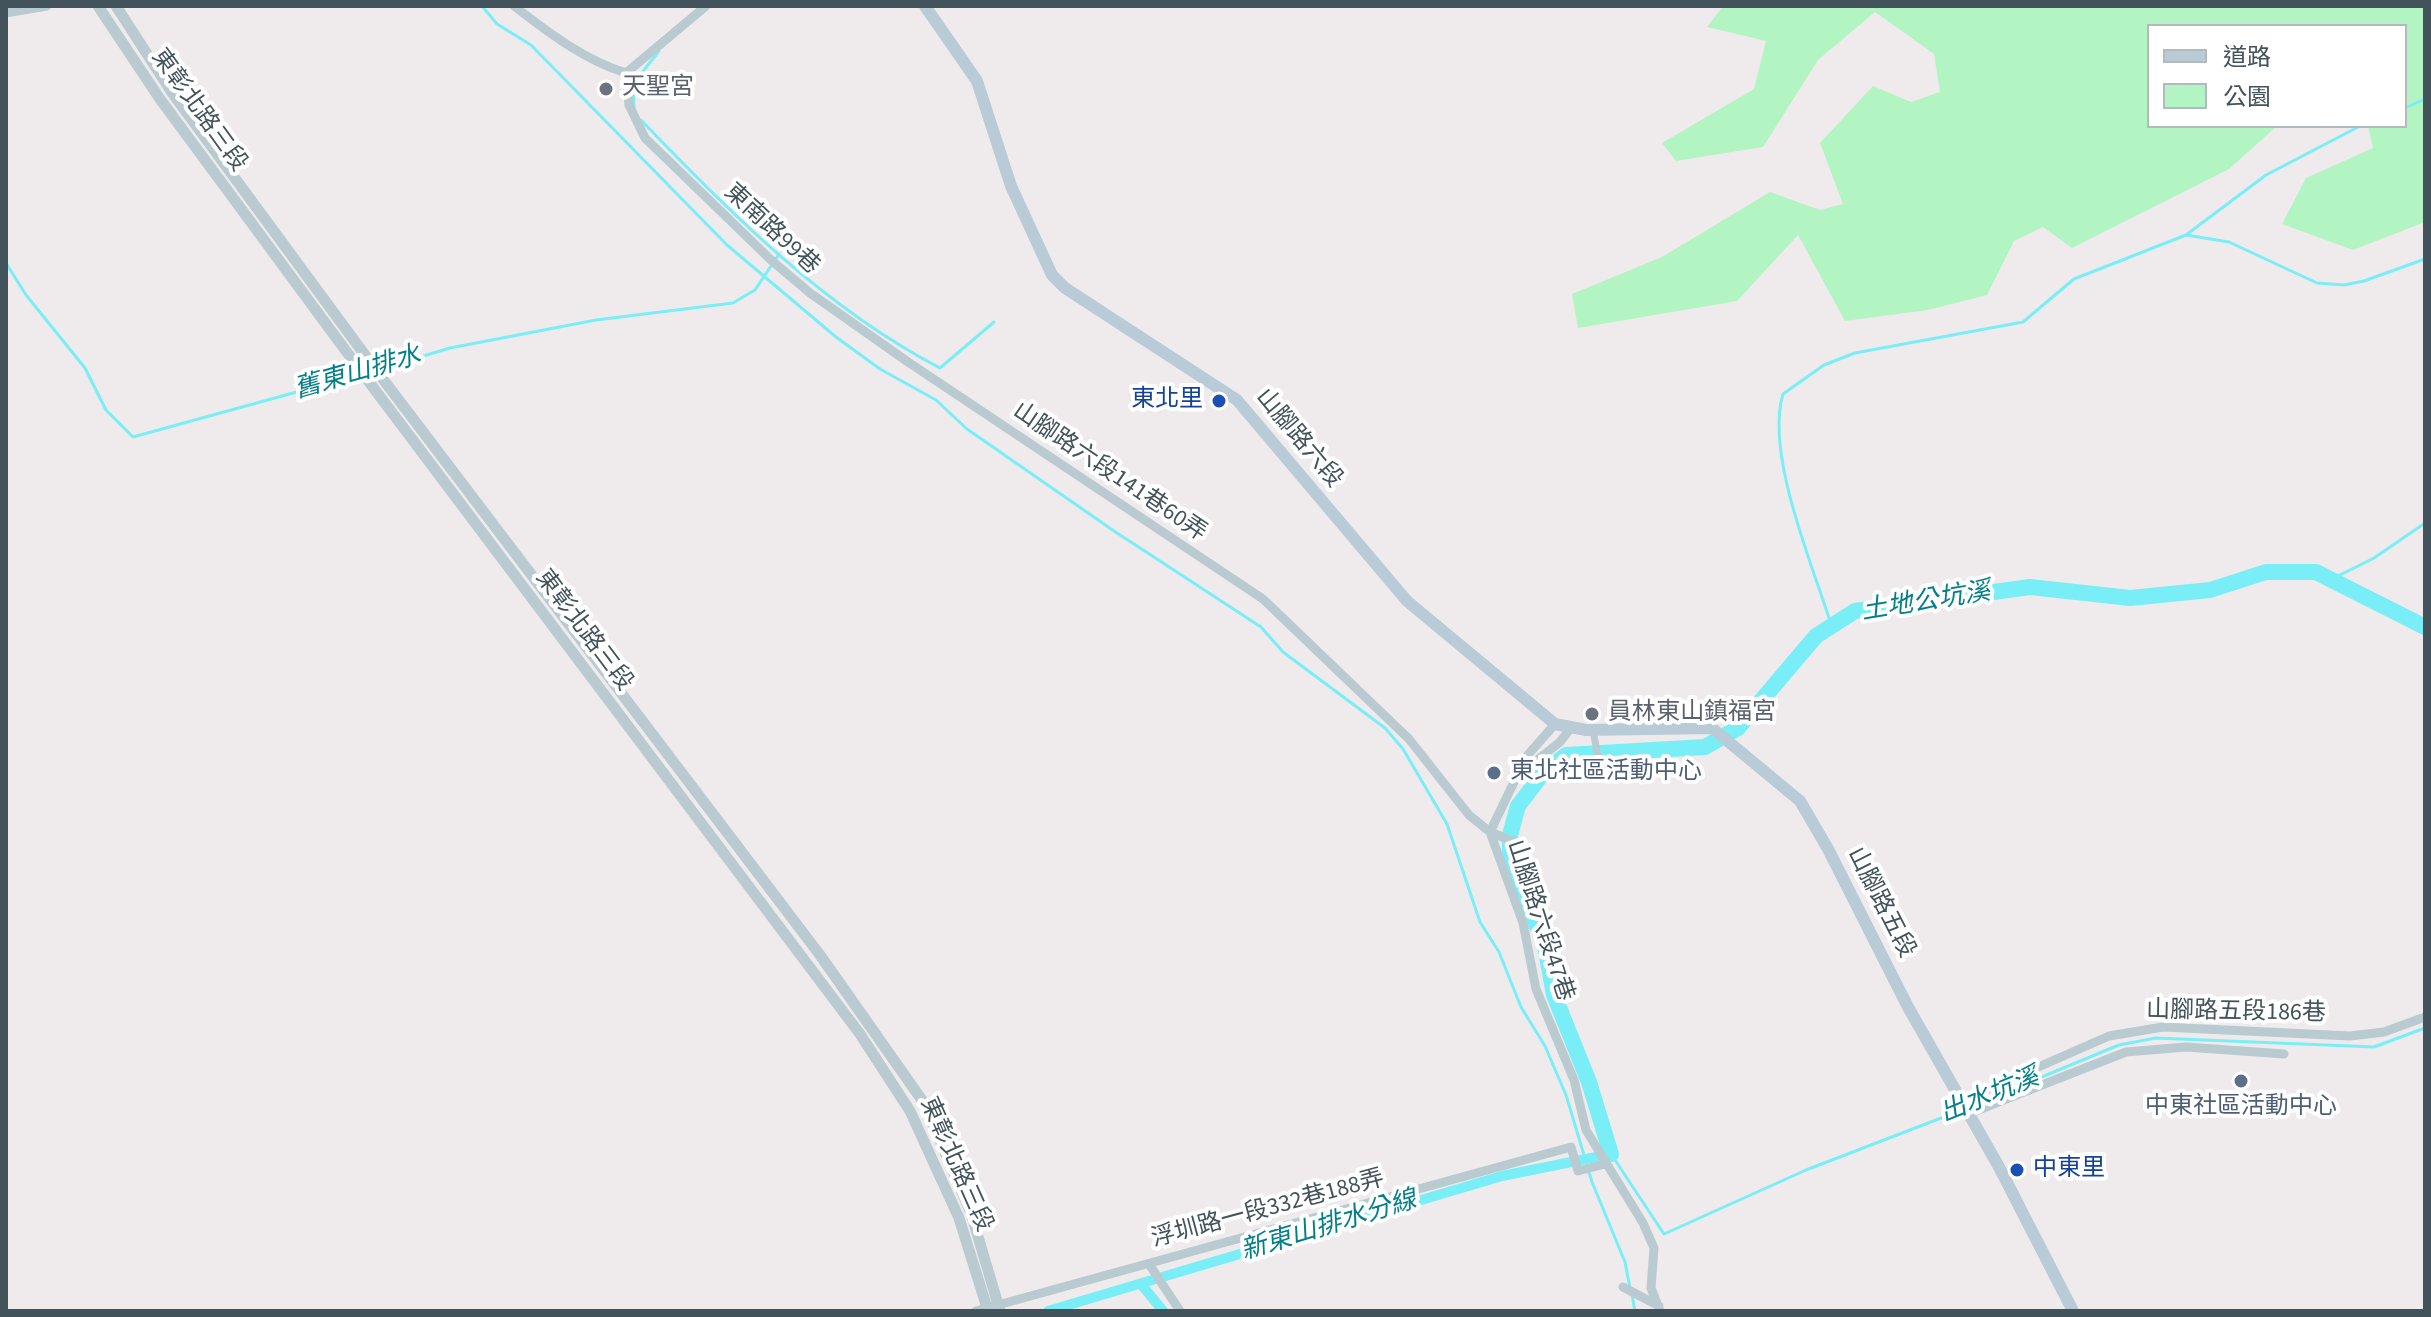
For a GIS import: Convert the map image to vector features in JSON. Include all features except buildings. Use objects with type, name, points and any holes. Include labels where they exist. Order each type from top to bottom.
[{"type":"main road","name":"山腳路六段","points":[[925,6],[977,81],[1011,186],[1052,275],[1065,288],[1237,400],[1407,601],[1555,724],[1570,729],[1593,730],[1712,728]]},
{"type":"main road","name":"山腳路五段","points":[[1712,728],[1800,801],[1968,1114]]},
{"type":"main road","points":[[1968,1114],[2073,1311]]},
{"type":"street","points":[[6,13],[47,6]]},
{"type":"street","name":"東彰北路三段","points":[[98,6],[160,99],[314,308],[860,1034],[910,1111],[959,1218],[990,1309]]},
{"type":"street","name":"東彰北路三段","points":[[116,6],[173,94],[355,342],[820,955],[924,1103],[971,1213],[990,1309]]},
{"type":"street","points":[[514,6],[552,35],[602,65],[626,73],[706,6]]},
{"type":"street","name":"東南路99巷","points":[[626,73],[629,105],[645,138],[810,293],[936,378]]},
{"type":"street","name":"山腳路六段141巷60弄","points":[[936,378],[1027,444],[1263,599],[1409,739],[1469,815],[1490,832]]},
{"type":"street","name":"山腳路六段47巷","points":[[1555,724],[1526,757],[1490,832],[1523,923],[1536,989],[1574,1080],[1586,1130],[1643,1223],[1654,1248],[1651,1288],[1660,1309]]},
{"type":"street","name":"山腳路六段47巷","points":[[1519,774],[1560,742],[1570,729]]},
{"type":"street","points":[[1593,730],[1599,762]]},
{"type":"street","points":[[1490,832],[1519,844]]},
{"type":"street","name":"山腳路五段186巷","points":[[1961,1101],[2109,1036],[2129,1032],[2163,1027],[2350,1036],[2384,1032],[2425,1017]]},
{"type":"street","points":[[1968,1114],[2126,1052],[2186,1047],[2284,1054]]},
{"type":"street","name":"浮圳路一段332巷188弄","points":[[990,1309],[1571,1147],[1578,1171],[1605,1164]]},
{"type":"street","points":[[1149,1264],[1180,1311]]},
{"type":"street","points":[[1623,1287],[1660,1309]]},
{"type":"green space","points":[[1723,6],[2425,6],[2425,222],[2353,250],[2282,224],[2306,178],[2373,148],[2368,128],[2407,128],[2407,24],[2147,24],[2147,128],[2275,128],[2229,169],[2072,248],[2043,227],[2014,241],[1987,295],[1928,310],[1845,321],[1798,235],[1737,301],[1578,328],[1572,294],[1662,257],[1770,192],[1820,210],[1843,204],[1820,143],[1873,86],[1911,102],[1940,92],[1934,54],[1875,12],[1818,60],[1763,147],[1676,161],[1662,143],[1754,89],[1766,41],[1707,27]]},
{"type":"waterway","points":[[482,6],[497,24],[531,45],[727,245],[836,337],[880,369],[936,400],[967,429],[1114,531],[1261,627],[1283,652],[1385,728],[1403,749],[1447,824],[1480,922],[1499,952],[1521,1007],[1545,1046],[1566,1095],[1592,1182],[1625,1262],[1630,1288]]},
{"type":"waterway","points":[[634,107],[633,84],[659,51]]},
{"type":"waterway","points":[[2407,107],[2425,99]]},
{"type":"waterway","points":[[641,120],[744,224],[818,288],[898,344],[940,368],[994,322]]},
{"type":"waterway","points":[[2186,235],[2266,175],[2356,128]]},
{"type":"waterway","points":[[1831,624],[1793,509],[1780,446],[1779,418],[1783,394],[1824,365],[1855,353],[2023,322],[2074,279],[2186,235],[2229,242],[2317,283],[2344,285],[2364,281],[2425,259]]},
{"type":"waterway","name":"舊東山排水","points":[[380,369],[450,348],[596,320],[733,303],[755,290],[779,254]]},
{"type":"waterway","name":"舊東山排水","points":[[6,263],[26,295],[85,368],[106,410],[133,437],[373,371]]},
{"type":"waterway","points":[[2332,579],[2374,558],[2425,523]]},
{"type":"waterway","name":"土地公坑溪","points":[[1611,1154],[1589,1082],[1554,995],[1544,940],[1521,895],[1510,861],[1510,835],[1518,806],[1544,772],[1566,755],[1705,747],[1738,728],[1816,636],[1855,611],[2030,587],[2130,598],[2210,590],[2266,572],[2316,572],[2425,627]]},
{"type":"waterway","name":"出水坑溪","points":[[1969,1107],[2119,1045],[2156,1038],[2374,1047],[2425,1028]]},
{"type":"waterway","name":"出水坑溪","points":[[1611,1154],[1664,1234],[1806,1170],[1962,1110]]},
{"type":"waterway","name":"新東山排水分線","points":[[1048,1311],[1502,1176],[1611,1154]]},
{"type":"waterway","points":[[1141,1284],[1163,1311]]},
{"type":"waterway","points":[[1632,1295],[1635,1311]]},
{"type":"place","name":"天聖宮","points":[[606,89]]},
{"type":"place","name":"東北里","points":[[1219,401]]},
{"type":"place","name":"員林東山鎮福宮","points":[[1592,714]]},
{"type":"place","name":"東北社區活動中心","points":[[1494,773]]},
{"type":"place","name":"中東社區活動中心","points":[[2241,1081]]},
{"type":"place","name":"中東里","points":[[2017,1170]]}]
